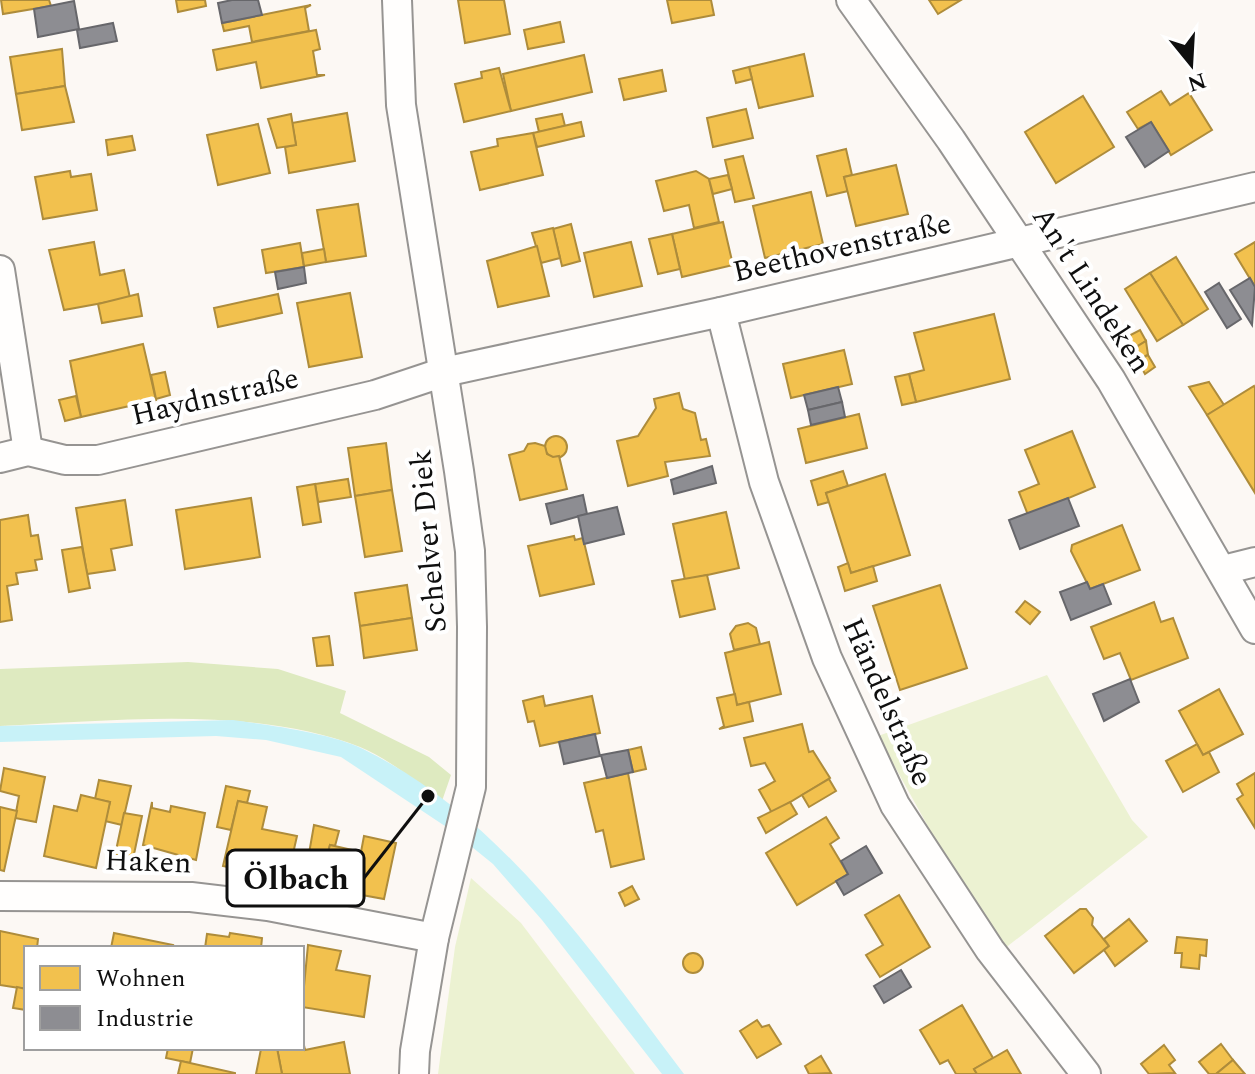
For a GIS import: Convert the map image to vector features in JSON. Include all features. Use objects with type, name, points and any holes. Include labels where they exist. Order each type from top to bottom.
[{"type":"street","name":"Schelver Diek","points":[[397,0],[401,105],[470,551],[471,743],[467,804],[450,862],[434,938],[414,1074]]},
{"type":"street","name":"An't Lindeken","points":[[851,0],[1020,242],[1111,380],[1255,629]]},
{"type":"street","name":"Beethovenstraße","points":[[444,372],[721,312],[1255,187]]},
{"type":"street","points":[[0,270],[28,451]]},
{"type":"street","name":"Händelstraße","points":[[721,312],[764,482],[827,658],[895,805],[990,950],[1086,1074]]},
{"type":"street","name":"Haydnstraße","points":[[0,458],[28,451],[65,460],[98,460],[375,395],[444,372]]},
{"type":"street","points":[[1223,570],[1255,562]]},
{"type":"street","name":"Haken","points":[[0,896],[191,897],[268,906],[434,938]]},
{"type":"green space","points":[[188,662],[278,669],[346,691],[340,713],[429,757],[451,775],[442,801],[392,764],[360,747],[274,725],[135,719],[0,726],[0,669]]},
{"type":"green space","points":[[1047,675],[1132,820],[1148,837],[1004,949],[941,850],[878,736]]},
{"type":"green space","points":[[471,878],[521,923],[635,1074],[438,1074],[455,947]]},
{"type":"water","points":[[233,720],[299,730],[350,743],[413,778],[459,812],[542,892],[684,1074],[662,1074],[542,920],[493,864],[451,830],[341,757],[266,740],[216,736],[0,742],[0,726]]},
{"type":"building: Wohnen","points":[[1,0],[49,0],[51,6],[3,14]]},
{"type":"building: Wohnen","points":[[176,0],[205,0],[206,6],[178,12]]},
{"type":"building: Wohnen","points":[[458,0],[504,0],[510,34],[465,43]]},
{"type":"building: Wohnen","points":[[667,0],[711,0],[714,15],[672,23]]},
{"type":"building: Wohnen","points":[[929,0],[961,0],[938,14]]},
{"type":"building: Wohnen","points":[[311,5],[305,8],[309,31],[252,42],[249,26],[224,31],[222,23]]},
{"type":"building: Wohnen","points":[[560,22],[564,42],[528,49],[524,30]]},
{"type":"building: Wohnen","points":[[316,30],[320,49],[313,51],[317,75],[325,75],[261,88],[256,62],[217,70],[213,50]]},
{"type":"building: Wohnen","points":[[62,49],[65,86],[16,94],[10,57]]},
{"type":"building: Wohnen","points":[[804,54],[813,96],[759,108],[749,67]]},
{"type":"building: Wohnen","points":[[584,55],[592,92],[511,111],[503,74]]},
{"type":"building: Wohnen","points":[[749,67],[752,79],[736,83],[733,71]]},
{"type":"building: Wohnen","points":[[499,68],[511,111],[464,122],[455,84],[482,78],[481,72]]},
{"type":"building: Wohnen","points":[[662,70],[666,91],[624,100],[619,79]]},
{"type":"building: Wohnen","points":[[65,86],[74,122],[22,130],[16,94]]},
{"type":"building: Wohnen","points":[[1161,91],[1170,105],[1189,93],[1212,130],[1171,155],[1151,122],[1138,129],[1127,112]]},
{"type":"building: Wohnen","points":[[1083,96],[1114,147],[1056,183],[1025,132]]},
{"type":"building: Wohnen","points":[[746,109],[753,138],[713,147],[707,118]]},
{"type":"building: Wohnen","points":[[347,113],[355,161],[289,173],[285,147],[296,145],[292,123]]},
{"type":"building: Wohnen","points":[[291,114],[296,145],[277,148],[268,119]]},
{"type":"building: Wohnen","points":[[562,114],[565,126],[539,132],[536,119]]},
{"type":"building: Wohnen","points":[[581,122],[584,136],[537,147],[533,133]]},
{"type":"building: Wohnen","points":[[258,124],[270,173],[218,185],[207,135]]},
{"type":"building: Wohnen","points":[[533,133],[543,175],[480,190],[471,152],[498,146],[497,139]]},
{"type":"building: Wohnen","points":[[132,136],[135,150],[108,155],[106,140]]},
{"type":"building: Wohnen","points":[[846,149],[852,175],[844,177],[848,191],[827,196],[817,156]]},
{"type":"building: Wohnen","points":[[743,156],[754,198],[735,202],[725,160]]},
{"type":"building: Wohnen","points":[[896,165],[908,214],[856,226],[844,177]]},
{"type":"building: Wohnen","points":[[70,171],[71,177],[91,174],[97,210],[43,219],[35,177]]},
{"type":"building: Wohnen","points":[[696,171],[709,179],[719,222],[694,228],[689,205],[664,211],[656,181]]},
{"type":"building: Wohnen","points":[[728,175],[732,189],[713,194],[709,179]]},
{"type":"building: Wohnen","points":[[811,192],[823,244],[765,258],[753,206]]},
{"type":"building: Wohnen","points":[[358,204],[366,256],[326,262],[317,210]]},
{"type":"building: Wohnen","points":[[723,222],[733,265],[682,277],[672,234]]},
{"type":"building: Wohnen","points":[[571,224],[580,261],[562,266],[553,229]]},
{"type":"building: Wohnen","points":[[553,228],[560,258],[541,263],[532,233]]},
{"type":"building: Wohnen","points":[[672,234],[680,269],[658,274],[649,239]]},
{"type":"building: Wohnen","points":[[94,242],[100,275],[124,270],[130,298],[64,310],[49,250]]},
{"type":"building: Wohnen","points":[[631,242],[642,286],[594,297],[584,253]]},
{"type":"building: Wohnen","points":[[1255,242],[1255,287],[1235,254]]},
{"type":"building: Wohnen","points":[[300,243],[304,267],[266,273],[262,250]]},
{"type":"building: Wohnen","points":[[537,246],[549,296],[498,307],[487,261]]},
{"type":"building: Wohnen","points":[[324,249],[326,262],[304,266],[302,253]]},
{"type":"building: Wohnen","points":[[1176,257],[1208,309],[1183,325],[1150,273]]},
{"type":"building: Wohnen","points":[[1150,273],[1183,325],[1157,341],[1125,289]]},
{"type":"building: Wohnen","points":[[350,293],[362,357],[309,367],[297,303]]},
{"type":"building: Wohnen","points":[[138,294],[142,316],[102,323],[98,304]]},
{"type":"building: Wohnen","points":[[278,294],[282,313],[218,327],[214,308]]},
{"type":"building: Wohnen","points":[[994,314],[1010,379],[916,402],[909,374],[924,370],[914,333]]},
{"type":"building: Wohnen","points":[[1140,330],[1146,341],[1128,352],[1121,340]]},
{"type":"building: Wohnen","points":[[1146,341],[1148,355],[1131,361],[1128,352]]},
{"type":"building: Wohnen","points":[[143,344],[156,400],[81,417],[70,361]]},
{"type":"building: Wohnen","points":[[844,350],[852,384],[791,398],[783,364]]},
{"type":"building: Wohnen","points":[[1148,355],[1155,367],[1145,374],[1138,361]]},
{"type":"building: Wohnen","points":[[165,372],[170,395],[156,399],[151,375]]},
{"type":"building: Wohnen","points":[[909,374],[916,402],[902,405],[895,377]]},
{"type":"building: Wohnen","points":[[1209,382],[1224,405],[1207,415],[1189,387]]},
{"type":"building: Wohnen","points":[[1255,388],[1255,493],[1207,415]]},
{"type":"building: Wohnen","points":[[679,393],[683,409],[695,413],[701,440],[706,439],[710,456],[665,462],[668,476],[628,486],[617,441],[638,436],[656,408],[654,399]]},
{"type":"building: Wohnen","points":[[76,396],[81,417],[65,421],[59,400]]},
{"type":"building: Wohnen","points":[[859,414],[867,448],[806,463],[798,429]]},
{"type":"building: Wohnen","points":[[1072,431],[1095,487],[1028,515],[1019,492],[1039,484],[1025,450]]},
{"type":"building: Wohnen","points":[[556,436],[564,439],[567,447],[564,455],[556,458],[548,455],[545,447],[548,439]]},
{"type":"building: Wohnen","points":[[386,443],[392,490],[355,496],[348,448]]},
{"type":"building: Wohnen","points":[[528,444],[545,446],[547,454],[559,456],[567,489],[520,500],[509,455],[524,451]]},
{"type":"building: Wohnen","points":[[843,471],[848,486],[826,493],[829,502],[818,505],[811,481]]},
{"type":"building: Wohnen","points":[[885,474],[910,555],[851,573],[826,493]]},
{"type":"building: Wohnen","points":[[348,479],[351,497],[318,502],[315,484]]},
{"type":"building: Wohnen","points":[[315,484],[321,522],[303,525],[297,487]]},
{"type":"building: Wohnen","points":[[392,490],[402,551],[365,557],[355,496]]},
{"type":"building: Wohnen","points":[[251,498],[260,557],[185,569],[176,510]]},
{"type":"building: Wohnen","points":[[125,500],[132,545],[111,549],[115,570],[87,574],[76,508]]},
{"type":"building: Wohnen","points":[[726,512],[739,568],[685,580],[673,524]]},
{"type":"building: Wohnen","points":[[28,515],[31,536],[38,535],[42,559],[35,560],[37,570],[16,573],[18,584],[7,586],[12,620],[0,622],[0,520]]},
{"type":"building: Wohnen","points":[[1122,525],[1140,570],[1090,589],[1071,551],[1072,545]]},
{"type":"building: Wohnen","points":[[574,536],[575,540],[583,538],[594,584],[540,596],[528,546]]},
{"type":"building: Wohnen","points":[[82,547],[90,588],[69,592],[62,550]]},
{"type":"building: Wohnen","points":[[848,563],[851,573],[873,566],[877,581],[845,591],[838,567]]},
{"type":"building: Wohnen","points":[[707,575],[715,609],[680,617],[672,581]]},
{"type":"building: Wohnen","points":[[407,585],[412,618],[360,626],[355,593]]},
{"type":"building: Wohnen","points":[[940,585],[967,668],[900,690],[873,606]]},
{"type":"building: Wohnen","points":[[1025,601],[1040,612],[1030,624],[1016,612]]},
{"type":"building: Wohnen","points":[[1154,602],[1161,622],[1173,618],[1188,658],[1131,680],[1120,653],[1104,659],[1091,627]]},
{"type":"building: Wohnen","points":[[412,618],[417,650],[364,658],[360,626]]},
{"type":"building: Wohnen","points":[[748,623],[756,628],[760,644],[734,650],[730,634],[736,626]]},
{"type":"building: Wohnen","points":[[329,636],[333,665],[317,666],[313,638]]},
{"type":"building: Wohnen","points":[[769,642],[781,694],[737,705],[725,653]]},
{"type":"building: Wohnen","points":[[1219,689],[1243,734],[1203,755],[1179,711]]},
{"type":"building: Wohnen","points":[[735,694],[737,705],[749,702],[753,721],[719,729],[724,726],[717,698]]},
{"type":"building: Wohnen","points":[[543,696],[545,706],[592,696],[600,733],[540,746],[534,721],[528,722],[523,701]]},
{"type":"building: Wohnen","points":[[802,724],[809,752],[813,751],[830,778],[772,813],[759,790],[775,781],[765,763],[751,766],[744,738]]},
{"type":"building: Wohnen","points":[[1197,744],[1203,755],[1209,752],[1219,772],[1183,792],[1166,761]]},
{"type":"building: Wohnen","points":[[641,747],[646,769],[633,772],[628,750]]},
{"type":"building: Wohnen","points":[[4,768],[45,777],[36,822],[15,818],[19,796],[0,791]]},
{"type":"building: Wohnen","points":[[628,773],[644,859],[611,867],[603,830],[596,832],[584,783]]},
{"type":"building: Wohnen","points":[[1255,773],[1255,828],[1237,799],[1243,795],[1237,784]]},
{"type":"building: Wohnen","points":[[829,779],[836,791],[809,807],[802,795]]},
{"type":"building: Wohnen","points":[[99,780],[131,786],[122,825],[105,821],[110,802],[95,799]]},
{"type":"building: Wohnen","points":[[226,786],[250,791],[247,803],[238,801],[231,830],[217,827]]},
{"type":"building: Wohnen","points":[[81,795],[110,802],[96,868],[44,856],[54,806],[77,811]]},
{"type":"building: Wohnen","points":[[238,801],[267,807],[262,829],[297,836],[287,880],[223,866]]},
{"type":"building: Wohnen","points":[[152,802],[152,808],[170,812],[171,806],[205,813],[196,860],[143,845]]},
{"type":"building: Wohnen","points":[[790,802],[797,814],[766,833],[758,818]]},
{"type":"building: Wohnen","points":[[0,807],[17,811],[4,871],[0,870]]},
{"type":"building: Wohnen","points":[[124,813],[142,816],[133,859],[115,855]]},
{"type":"building: Wohnen","points":[[826,817],[839,838],[830,844],[848,874],[797,905],[766,853]]},
{"type":"building: Wohnen","points":[[314,825],[339,831],[335,846],[330,845],[320,880],[305,876]]},
{"type":"building: Wohnen","points":[[364,836],[396,843],[384,899],[318,887],[330,845],[361,852]]},
{"type":"building: Wohnen","points":[[632,886],[639,899],[625,906],[619,893]]},
{"type":"building: Wohnen","points":[[899,895],[930,947],[880,977],[866,955],[883,945],[865,915]]},
{"type":"building: Wohnen","points":[[1080,909],[1086,909],[1093,918],[1092,925],[1109,946],[1074,973],[1045,936]]},
{"type":"building: Wohnen","points":[[1129,919],[1147,941],[1115,966],[1104,950],[1109,946],[1104,939]]},
{"type":"building: Wohnen","points":[[0,931],[38,939],[37,946],[24,946],[24,989],[0,985]]},
{"type":"building: Wohnen","points":[[114,933],[173,945],[173,946],[111,946]]},
{"type":"building: Wohnen","points":[[230,933],[262,938],[261,946],[205,946],[207,934],[229,937]]},
{"type":"building: Wohnen","points":[[1177,937],[1207,940],[1206,956],[1200,955],[1199,969],[1181,967],[1182,953],[1175,953]]},
{"type":"building: Wohnen","points":[[308,945],[341,951],[336,970],[370,976],[364,1017],[304,1007]]},
{"type":"building: Wohnen","points":[[693,953],[700,956],[703,963],[700,970],[693,973],[686,970],[683,963],[686,956]]},
{"type":"building: Wohnen","points":[[17,987],[24,989],[24,1010],[13,1008]]},
{"type":"building: Wohnen","points":[[962,1005],[993,1058],[974,1069],[977,1074],[956,1074],[948,1060],[940,1064],[920,1030]]},
{"type":"building: Wohnen","points":[[757,1020],[762,1027],[769,1025],[781,1044],[757,1058],[740,1031]]},
{"type":"building: Wohnen","points":[[344,1042],[350,1074],[282,1074],[277,1050],[304,1050],[304,1045],[305,1050]]},
{"type":"building: Wohnen","points":[[1221,1044],[1233,1060],[1216,1074],[1209,1074],[1199,1062]]},
{"type":"building: Wohnen","points":[[1164,1045],[1175,1060],[1169,1065],[1175,1073],[1149,1074],[1141,1064]]},
{"type":"building: Wohnen","points":[[168,1050],[193,1050],[190,1063],[166,1058]]},
{"type":"building: Wohnen","points":[[261,1050],[277,1050],[282,1074],[256,1074]]},
{"type":"building: Wohnen","points":[[1007,1050],[1021,1074],[977,1074],[974,1069]]},
{"type":"building: Wohnen","points":[[821,1056],[831,1073],[809,1074],[805,1066]]},
{"type":"building: Wohnen","points":[[1233,1060],[1245,1074],[1216,1074]]},
{"type":"building: Wohnen","points":[[181,1061],[235,1073],[235,1074],[178,1074]]},
{"type":"building: Industrie","points":[[258,0],[262,15],[222,23],[218,3]]},
{"type":"building: Industrie","points":[[74,1],[79,29],[38,37],[34,9]]},
{"type":"building: Industrie","points":[[113,23],[117,41],[80,48],[77,30]]},
{"type":"building: Industrie","points":[[1151,122],[1169,151],[1145,167],[1126,137]]},
{"type":"building: Industrie","points":[[304,267],[306,283],[278,289],[275,272]]},
{"type":"building: Industrie","points":[[1250,278],[1255,287],[1252,325],[1230,290]]},
{"type":"building: Industrie","points":[[1219,283],[1241,319],[1227,328],[1205,292]]},
{"type":"building: Industrie","points":[[838,387],[842,402],[808,410],[804,395]]},
{"type":"building: Industrie","points":[[842,402],[845,417],[811,425],[808,410]]},
{"type":"building: Industrie","points":[[712,466],[716,483],[674,494],[671,480]]},
{"type":"building: Industrie","points":[[583,495],[587,514],[551,524],[546,504]]},
{"type":"building: Industrie","points":[[1068,498],[1079,526],[1020,549],[1009,520]]},
{"type":"building: Industrie","points":[[617,507],[624,534],[584,544],[578,516]]},
{"type":"building: Industrie","points":[[1087,582],[1090,589],[1103,584],[1111,604],[1071,620],[1060,592]]},
{"type":"building: Industrie","points":[[1130,679],[1139,702],[1104,721],[1093,694]]},
{"type":"building: Industrie","points":[[595,734],[600,756],[564,764],[559,742]]},
{"type":"building: Industrie","points":[[628,750],[633,772],[607,778],[601,755]]},
{"type":"building: Industrie","points":[[866,846],[882,873],[844,895],[836,881],[848,874],[841,861]]},
{"type":"building: Industrie","points":[[901,970],[911,987],[884,1003],[874,986]]},
{"type":"place","name":"Ölbach","points":[[428,796]]}]
